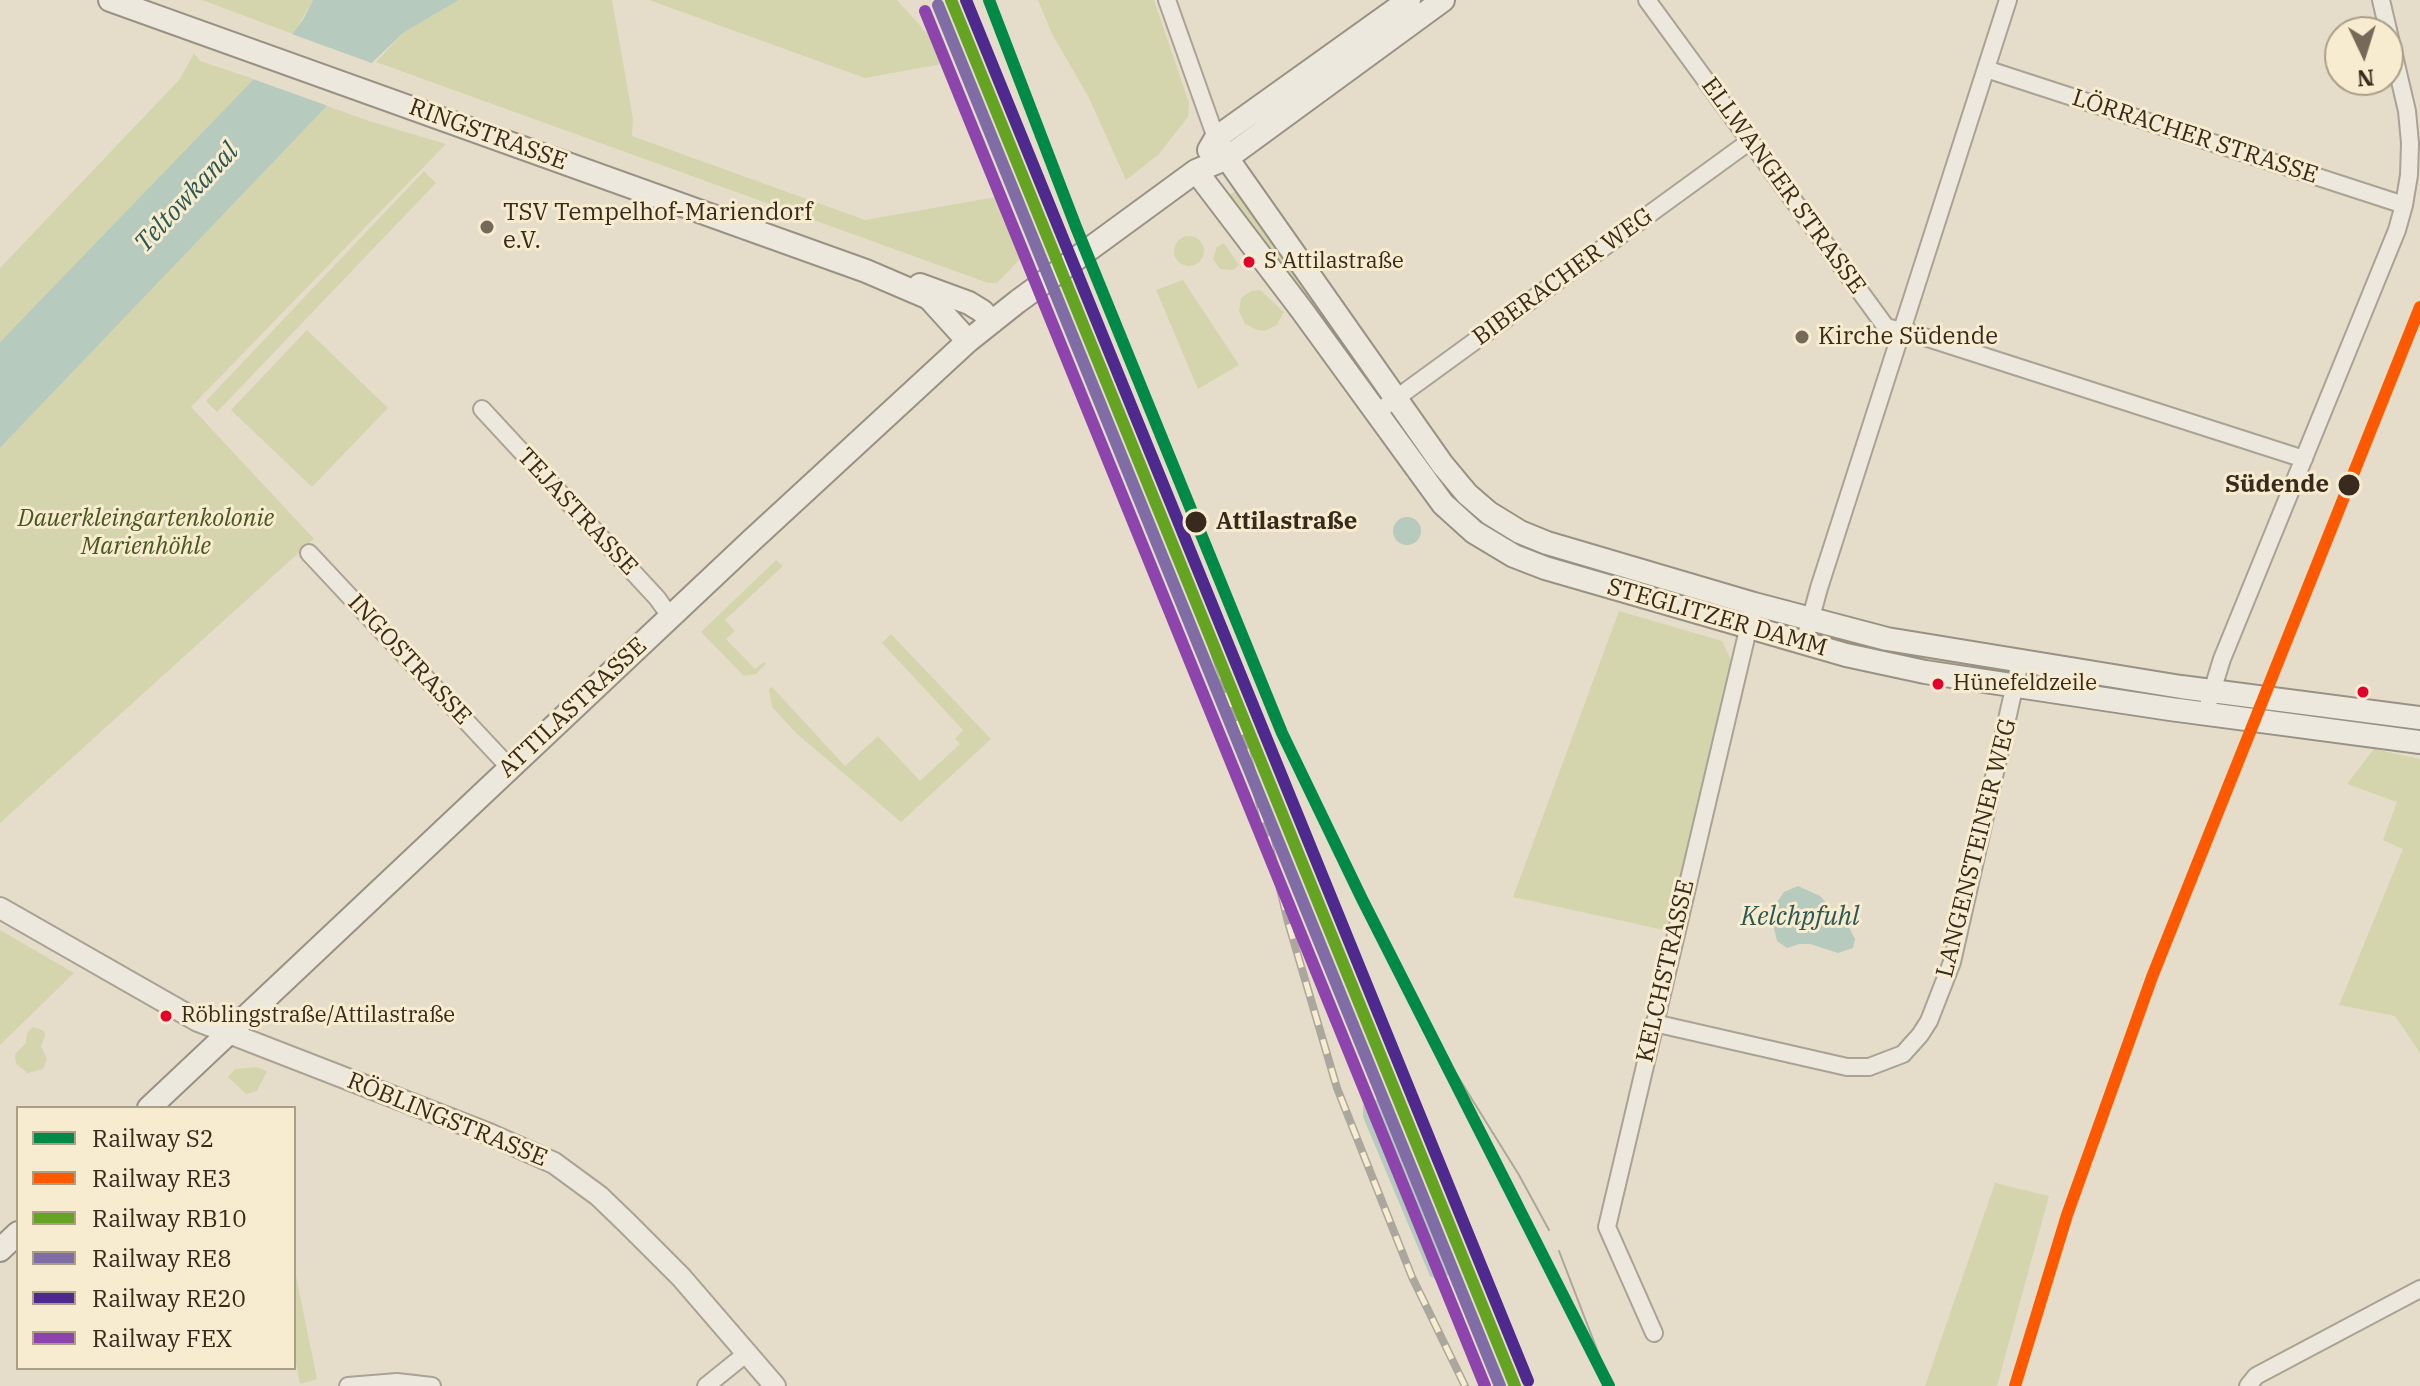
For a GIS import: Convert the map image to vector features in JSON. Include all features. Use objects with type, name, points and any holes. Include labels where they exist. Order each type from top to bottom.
[{"type":"main road","name":"RINGSTRASSE","points":[[110,0],[866,271],[929,298],[968,341]]},
{"type":"main road","name":"ATTILASTRASSE","points":[[151,1106],[670,616],[968,341],[1196,171],[1409,0]]},
{"type":"main road","name":"ATTILASTRASSE","points":[[1221,148],[1443,0]]},
{"type":"main road","name":"STEGLITZER DAMM","points":[[1221,148],[1395,399],[1467,494],[1489,513],[1520,532],[1547,543],[1810,620],[1916,645],[2219,692],[2420,718]]},
{"type":"main road","name":"STEGLITZER DAMM","points":[[1196,171],[1443,504],[1474,532],[1502,550],[1545,568],[1747,627],[1925,672],[2420,742]]},
{"type":"main road","name":"RINGSTRASSE","points":[[866,271],[930,288],[969,303],[992,322]]},
{"type":"main road","points":[[0,1250],[16,1235]]},
{"type":"street","points":[[1167,0],[1221,148]]},
{"type":"street","name":"ELLWANGER STRASSE","points":[[1647,0],[1886,327],[2304,459]]},
{"type":"street","points":[[1804,643],[2008,0]]},
{"type":"street","points":[[2208,714],[2219,692],[2222,659],[2397,230],[2404,205],[2409,175],[2407,111],[2381,0]]},
{"type":"street","name":"LÖRRACHER STRASSE","points":[[1986,69],[2404,205]]},
{"type":"street","name":"BIBERACHER WEG","points":[[1376,413],[1750,141]]},
{"type":"street","name":"TEJASTRASSE","points":[[482,409],[651,591],[670,616]]},
{"type":"street","name":"INGOSTRASSE","points":[[309,553],[509,767]]},
{"type":"street","name":"KELCHSTRASSE","points":[[1654,1333],[1607,1227],[1754,604]]},
{"type":"street","name":"LANGENSTEINER WEG","points":[[1654,1023],[1847,1067],[1869,1067],[1903,1054],[1929,1021],[1952,962],[2020,662]]},
{"type":"street","name":"RÖBLINGSTRASSE","points":[[0,908],[198,1021],[464,1124],[554,1163],[599,1196],[681,1277],[775,1386]]},
{"type":"street","points":[[2248,1386],[2256,1376],[2420,1289]]},
{"type":"street","points":[[706,1386],[747,1353]]},
{"type":"street","points":[[348,1386],[397,1382],[432,1386]]},
{"type":"green space","points":[[202,0],[313,0],[293,34]]},
{"type":"green space","points":[[459,0],[612,0],[633,119],[632,136],[865,220],[996,197],[1021,258],[997,283],[988,283],[376,62],[403,33]]},
{"type":"green space","points":[[649,0],[897,0],[953,62],[865,78]]},
{"type":"green space","points":[[1038,0],[1154,0],[1189,103],[1188,117],[1158,155],[1126,180],[1088,96],[1052,34]]},
{"type":"green space","points":[[194,53],[200,61],[254,79],[0,342],[0,268],[180,79]]},
{"type":"green space","name":"Dauerkleingartenkolonie Marienhöhle","points":[[327,106],[446,144],[191,407],[314,539],[0,823],[0,448]]},
{"type":"green space","points":[[424,171],[436,183],[217,412],[206,401]]},
{"type":"green space","points":[[1237,190],[1381,394],[1376,398],[1229,195]]},
{"type":"green space","points":[[1189,236],[1199,241],[1204,251],[1199,261],[1189,266],[1179,261],[1174,251],[1179,241]]},
{"type":"green space","points":[[1224,243],[1239,265],[1233,270],[1220,269],[1213,259],[1217,247]]},
{"type":"green space","points":[[1183,280],[1239,365],[1198,389],[1156,290]]},
{"type":"green space","points":[[1260,290],[1284,312],[1277,325],[1264,331],[1245,324],[1239,311],[1241,298],[1251,291]]},
{"type":"green space","points":[[307,330],[388,408],[312,487],[231,410]]},
{"type":"green space","points":[[1406,426],[1465,502],[1727,603],[1724,613],[1535,556],[1469,518],[1397,431]]},
{"type":"green space","points":[[776,560],[783,566],[725,620],[735,631],[726,639],[755,669],[764,662],[766,664],[756,674],[744,676],[701,632]]},
{"type":"green space","points":[[1619,611],[1722,641],[1732,662],[1669,931],[1513,897]]},
{"type":"green space","points":[[891,634],[991,739],[901,822],[796,733],[772,707],[769,689],[772,687],[845,766],[878,736],[920,781],[960,744],[955,739],[963,730],[882,643]]},
{"type":"green space","points":[[1845,637],[1993,665],[1991,675],[1842,646]]},
{"type":"green space","points":[[2374,749],[2420,759],[2420,1053],[2395,1016],[2339,1005],[2403,849],[2383,840],[2397,802],[2347,784]]},
{"type":"green space","points":[[0,930],[74,973],[0,1045]]},
{"type":"green space","points":[[33,1027],[44,1031],[41,1046],[47,1059],[43,1069],[28,1073],[16,1064],[15,1054],[26,1043],[27,1033]]},
{"type":"green space","points":[[256,1067],[267,1071],[257,1091],[246,1094],[228,1077],[235,1069]]},
{"type":"green space","points":[[1995,1183],[2049,1196],[1997,1386],[1925,1386]]},
{"type":"green space","points":[[296,1276],[317,1379],[300,1384],[296,1363]]},
{"type":"water","name":"Teltowkanal","points":[[313,0],[459,0],[403,33],[327,106],[0,448],[0,342],[277,55]]},
{"type":"water","points":[[1407,517],[1417,521],[1421,531],[1417,541],[1407,545],[1397,541],[1393,531],[1397,521]]},
{"type":"water","name":"Kelchpfuhl","points":[[1798,886],[1820,896],[1849,927],[1855,939],[1853,948],[1838,953],[1810,944],[1787,948],[1777,941],[1772,920],[1775,905],[1784,892]]},
{"type":"water","points":[[1377,1099],[1384,1107],[1450,1264],[1451,1273],[1445,1278],[1437,1280],[1430,1276],[1363,1117],[1363,1105]]},
{"type":"pier","points":[[289,33],[377,65],[331,107],[250,78]]},
{"type":"tram line","points":[[1429,1030],[1519,1175],[1549,1230]]},
{"type":"tram line","points":[[1559,1251],[1611,1386]]},
{"type":"railway","points":[[1199,607],[1247,752],[1288,922],[1337,1088],[1412,1277],[1465,1386]]},
{"type":"rail line","name":"RB10","points":[[951,0],[1515,1386]]},
{"type":"rail line","name":"RE20","points":[[966,0],[1528,1381]]},
{"type":"rail line","name":"S2","points":[[989,0],[1076,227],[1282,733],[1362,899],[1609,1386]]},
{"type":"rail line","name":"RE8","points":[[938,5],[1500,1386]]},
{"type":"rail line","name":"FEX","points":[[925,11],[1485,1386]]},
{"type":"rail line","name":"RE3","points":[[2015,1386],[2067,1215],[2152,977],[2420,307]]},
{"type":"place","name":"TSV Tempelhof-Mariendorf e.V.","points":[[487,227]]},
{"type":"place","name":"S Attilastraße","points":[[1249,262]]},
{"type":"place","name":"Kirche Südende","points":[[1802,337]]},
{"type":"place","name":"Südende","points":[[2349,485]]},
{"type":"place","name":"Attilastraße","points":[[1196,522]]},
{"type":"place","name":"Hünefeldzeile","points":[[1938,684]]},
{"type":"place","name":"Röblingstraße/Attilastraße","points":[[166,1016]]}]
